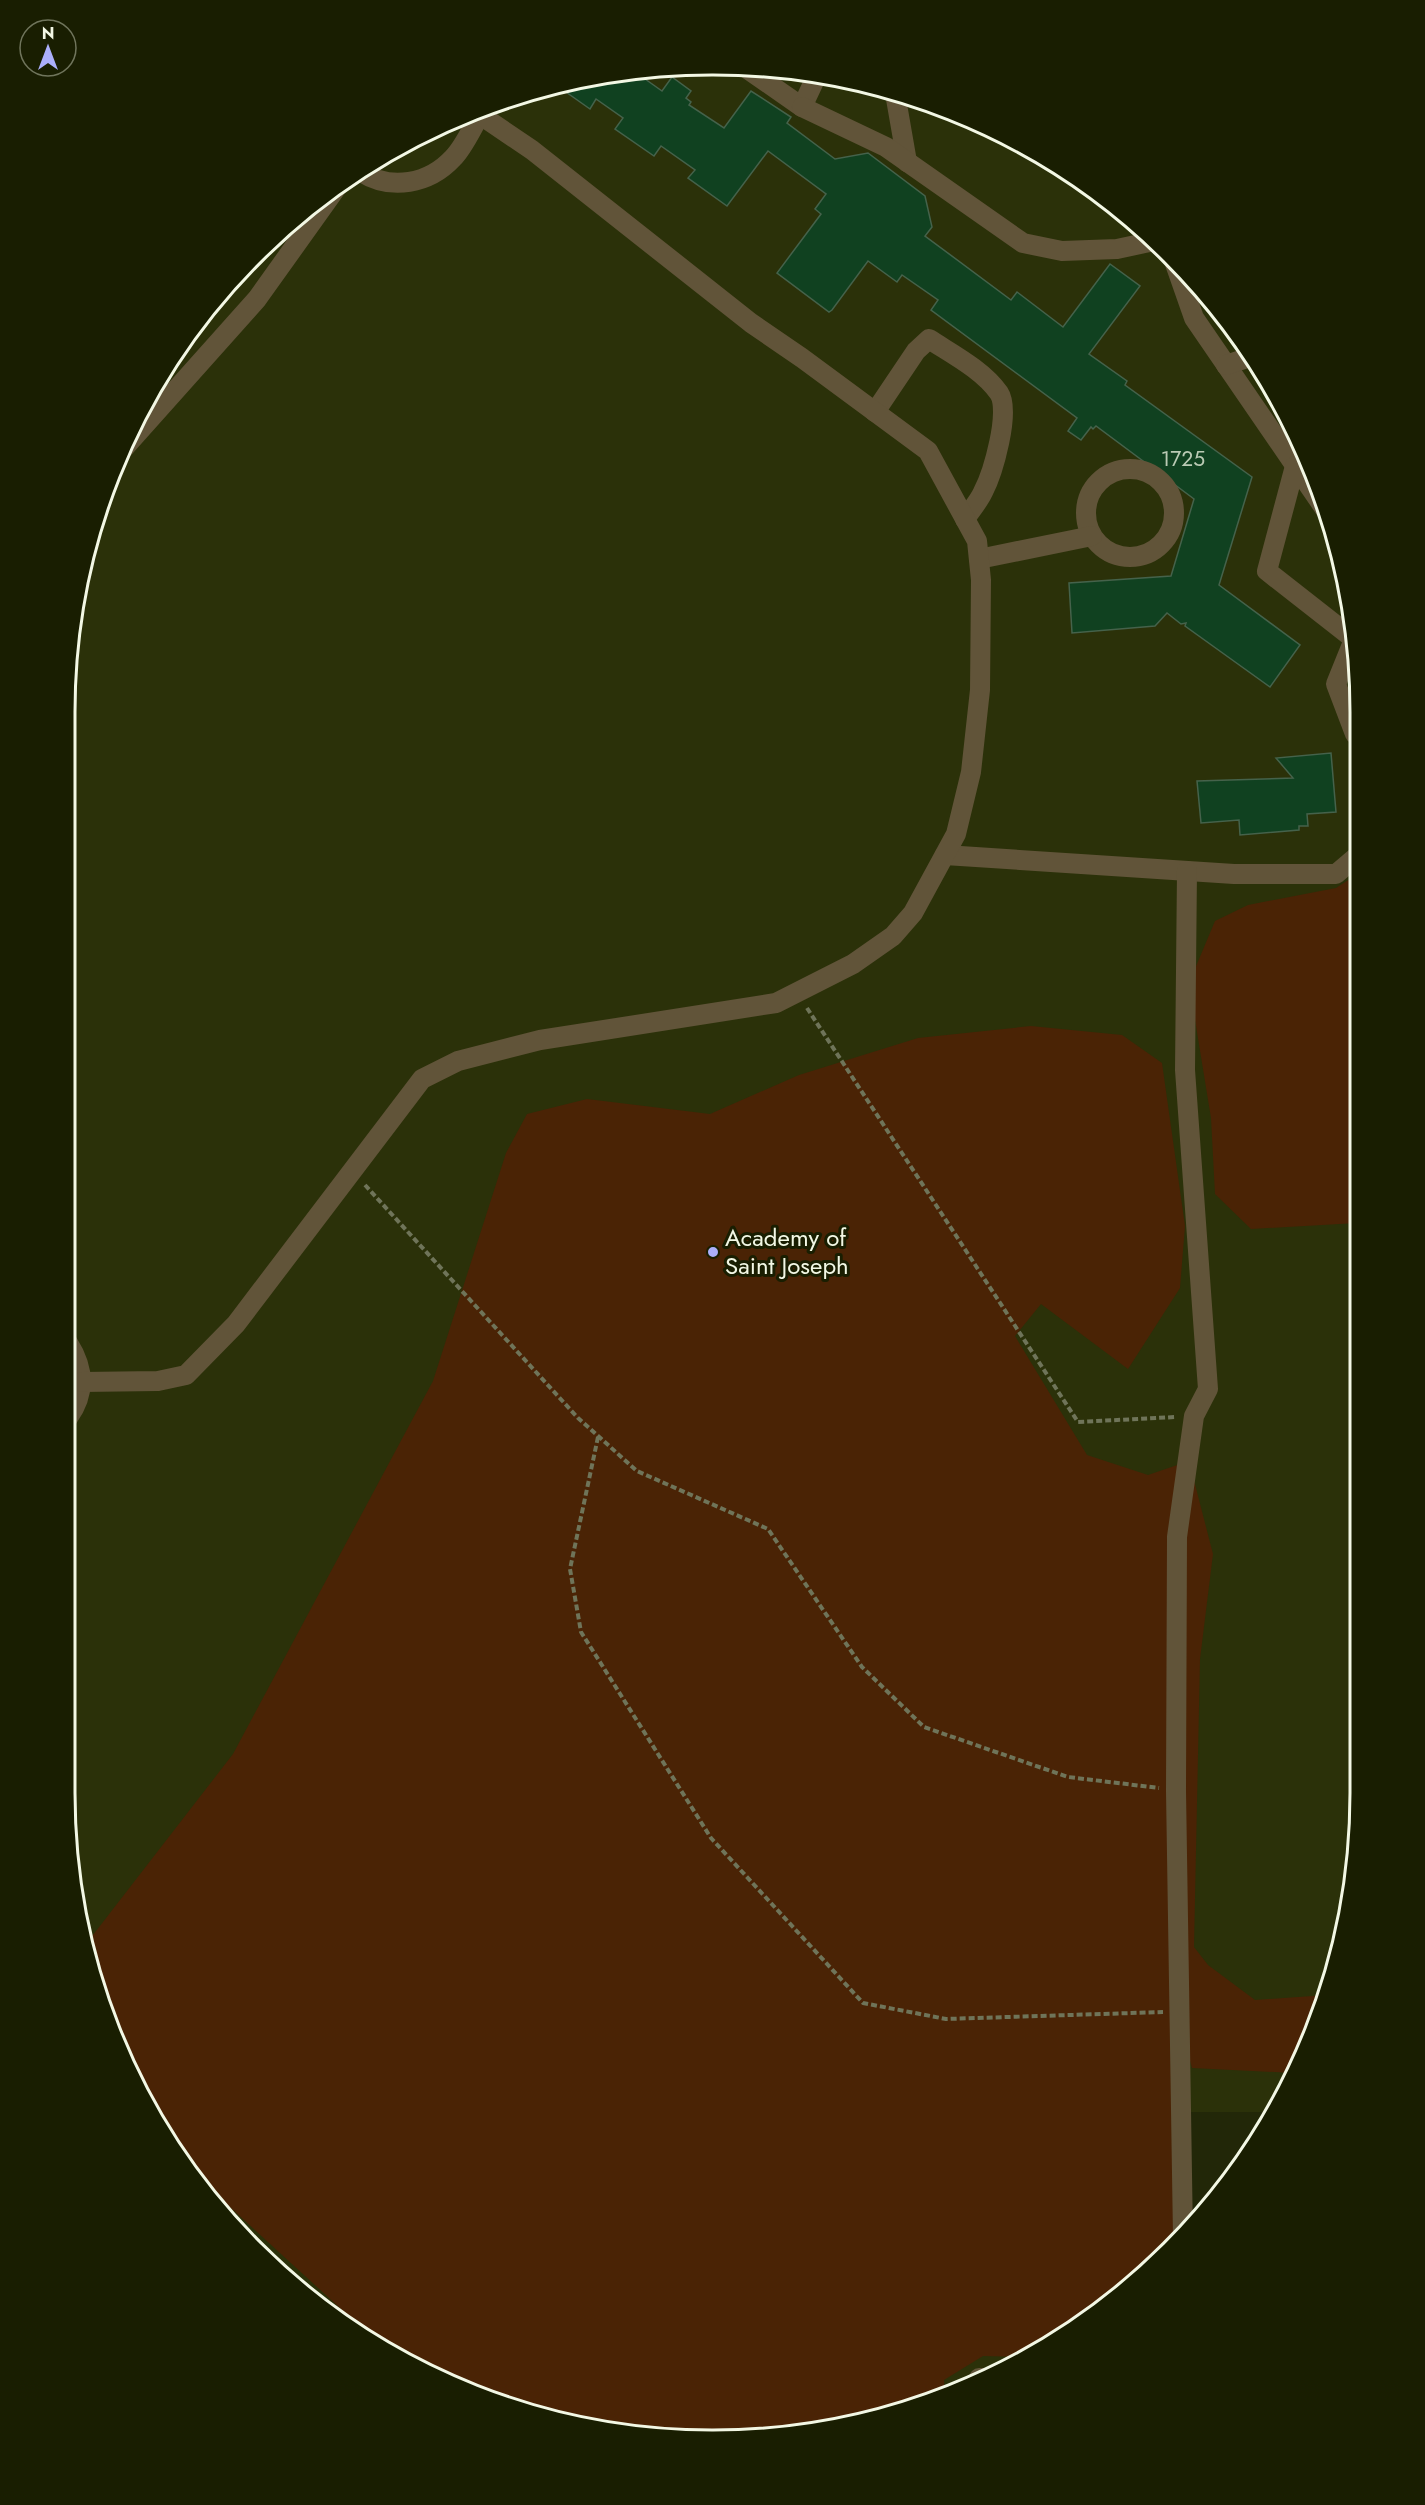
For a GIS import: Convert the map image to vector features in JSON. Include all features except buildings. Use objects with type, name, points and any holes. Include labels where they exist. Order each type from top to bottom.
[{"type":"lane","points":[[758,76],[802,107],[886,147],[1023,243],[1062,251],[1117,249],[1144,243]]},
{"type":"lane","points":[[802,107],[813,83]]},
{"type":"lane","points":[[897,103],[908,162]]},
{"type":"lane","points":[[82,1382],[158,1381],[186,1375],[236,1324],[422,1079],[458,1061],[540,1040],[776,1003],[853,964],[893,936],[913,913],[956,834],[971,772],[980,690],[979,559],[977,542],[928,451],[751,323],[532,150],[485,118]]},
{"type":"lane","points":[[369,175],[390,183],[414,182],[437,173],[455,157],[473,122]]},
{"type":"lane","points":[[143,427],[258,299],[321,209]]},
{"type":"lane","points":[[1188,288],[1194,318],[1306,482]]},
{"type":"lane","points":[[875,412],[916,351],[929,339],[984,378],[1001,394],[1003,415],[995,464],[983,493],[965,519]]},
{"type":"lane","points":[[1226,365],[1244,359]]},
{"type":"lane","points":[[1295,466],[1267,571],[1345,631]]},
{"type":"lane","points":[[1126,469],[1148,472],[1160,480],[1170,492],[1175,506],[1175,520],[1170,535],[1149,554],[1134,557],[1120,556],[1107,551],[1092,536],[1086,515],[1088,500],[1094,487],[1105,476],[1126,469]]},
{"type":"lane","points":[[979,559],[1092,536]]},
{"type":"lane","points":[[1348,656],[1336,684],[1350,721]]},
{"type":"lane","points":[[945,855],[1187,871],[1335,874],[1350,862]]},
{"type":"lane","points":[[1182,2223],[1176,1791],[1177,1536],[1194,1416],[1208,1389],[1185,1070],[1187,871]]},
{"type":"lane","points":[[75,1354],[82,1382],[75,1409]]},
{"type":"path","points":[[796,993],[1078,1422],[1194,1416]]},
{"type":"path","points":[[352,1171],[578,1418],[637,1471],[768,1529],[862,1667],[924,1727],[1068,1777],[1176,1791]]},
{"type":"path","points":[[599,1437],[570,1569],[581,1632],[711,1838],[863,2002],[946,2019],[1180,2012]]},
{"type":"shaded area","name":"Academy of Saint Joseph","points":[[671,76],[754,76],[837,87],[877,97],[917,109],[994,141],[1067,182],[1101,207],[1133,233],[1192,292],[1243,358],[1265,394],[1301,469],[1316,508],[1338,588],[1349,671],[1349,1834],[1338,1917],[1316,1997],[1284,2074],[1264,2112],[1175,2112],[1185,2220],[1133,2272],[1101,2298],[1067,2323],[1031,2345],[956,2381],[917,2396],[837,2418],[754,2429],[671,2429],[629,2425],[588,2418],[508,2396],[431,2364],[358,2323],[292,2272],[233,2213],[182,2147],[141,2074],[109,1997],[87,1917],[80,1876],[75,1792],[75,712],[80,629],[87,588],[109,508],[141,431],[182,358],[233,292],[292,233],[358,182],[431,141],[508,109],[588,87],[629,80]]},
{"type":"shaded area","points":[[1350,879],[1350,1223],[1251,1229],[1215,1194],[1211,1118],[1189,983],[1215,921],[1248,905],[1336,888]]},
{"type":"shaded area","points":[[1031,1026],[1122,1035],[1162,1063],[1185,1226],[1180,1288],[1128,1369],[1041,1304],[1015,1336],[1087,1455],[1148,1475],[1189,1461],[1213,1554],[1200,1659],[1194,1947],[1208,1965],[1255,2000],[1316,1996],[1285,2073],[1192,2068],[1174,2003],[1173,2233],[1133,2272],[1101,2298],[1067,2323],[1031,2345],[1008,2357],[983,2356],[944,2380],[944,2385],[917,2396],[837,2418],[796,2425],[754,2429],[671,2429],[588,2418],[548,2408],[508,2396],[431,2364],[358,2323],[223,2201],[182,2147],[141,2074],[109,1997],[92,1936],[233,1754],[433,1381],[506,1153],[527,1114],[587,1099],[710,1114],[799,1075],[918,1038]]},
{"type":"place","name":"Academy of Saint Joseph","points":[[713,1252]]}]
